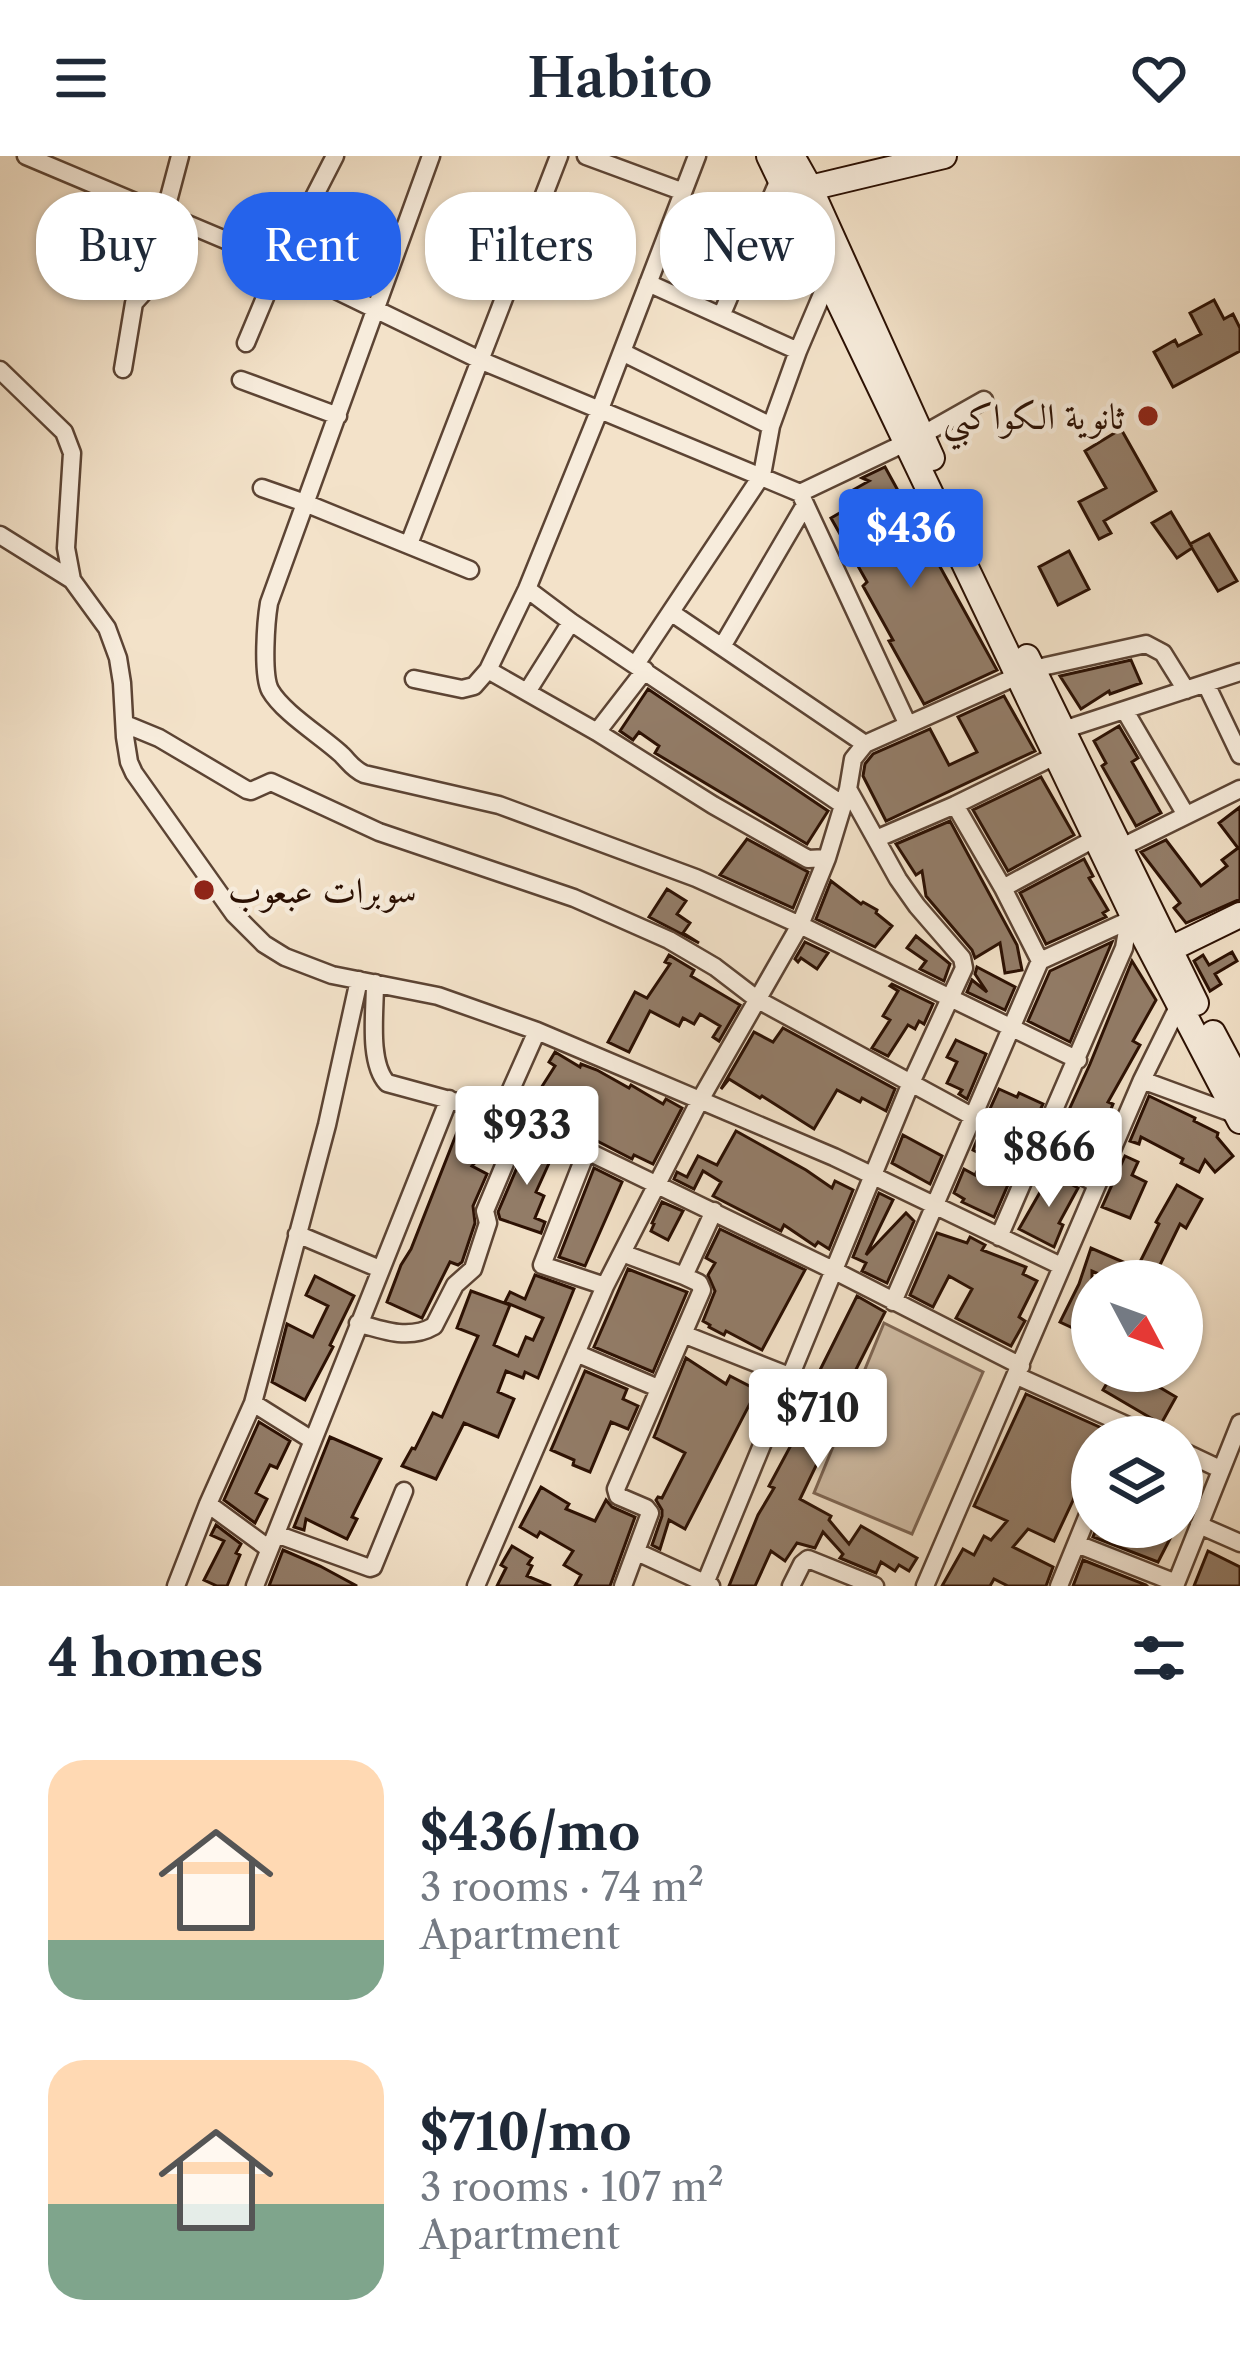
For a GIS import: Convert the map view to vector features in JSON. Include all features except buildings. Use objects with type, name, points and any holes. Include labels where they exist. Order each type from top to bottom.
[{"type":"main road","points":[[944,156],[788,175],[1026,672],[1057,755],[1132,919],[1162,953]]},
{"type":"main road","points":[[835,289],[914,439]]},
{"type":"main road","points":[[1026,672],[1064,730],[1238,1118]]},
{"type":"main road","points":[[1162,953],[1240,915]]},
{"type":"main road","points":[[1183,996],[1240,1084]]},
{"type":"street","points":[[26,156],[113,192]]},
{"type":"street","points":[[170,192],[180,156]]},
{"type":"street","points":[[316,192],[335,156]]},
{"type":"street","points":[[431,156],[267,612],[268,685],[273,694],[351,767],[499,806],[696,878],[1078,1060]]},
{"type":"street","points":[[409,544],[560,156]]},
{"type":"street","points":[[586,156],[681,191]]},
{"type":"street","points":[[414,679],[462,689],[474,686],[488,670],[527,590],[697,156]]},
{"type":"street","points":[[722,314],[788,175]]},
{"type":"street","points":[[648,283],[798,351]]},
{"type":"street","points":[[123,369],[137,300]]},
{"type":"street","points":[[246,343],[264,300]]},
{"type":"street","points":[[356,300],[482,361],[762,475],[803,499],[908,725]]},
{"type":"street","points":[[597,732],[762,475],[771,426],[820,300]]},
{"type":"street","points":[[622,352],[771,426]]},
{"type":"street","points":[[0,370],[70,442],[65,548],[72,580]]},
{"type":"street","points":[[241,380],[338,416]]},
{"type":"street","points":[[723,646],[803,499],[984,400]]},
{"type":"street","points":[[262,488],[470,570]]},
{"type":"street","points":[[0,535],[72,580],[107,628],[122,683],[134,773],[249,932],[285,957],[332,975],[438,996],[537,1030],[874,1175],[1061,1266]]},
{"type":"street","points":[[527,590],[846,797],[917,906],[962,958],[964,968],[910,1085],[707,1585],[638,1552]]},
{"type":"street","points":[[672,614],[865,744]]},
{"type":"street","points":[[527,692],[571,622]]},
{"type":"street","points":[[476,1586],[605,1286],[700,1100],[800,925],[827,858],[853,759],[865,744],[1026,672],[1146,644],[1162,653],[1186,690]]},
{"type":"street","points":[[488,670],[808,860],[827,858]]},
{"type":"street","points":[[1064,730],[1240,672]]},
{"type":"street","points":[[1206,684],[1240,754]]},
{"type":"street","points":[[1125,711],[1186,815]]},
{"type":"street","points":[[125,724],[248,790],[271,782],[379,832],[574,898],[669,940],[758,1000],[1097,1184]]},
{"type":"street","points":[[877,839],[1057,755]]},
{"type":"street","points":[[1120,848],[1240,789]]},
{"type":"street","points":[[955,805],[1040,962]]},
{"type":"street","points":[[1003,888],[1096,838]]},
{"type":"street","points":[[893,1302],[1040,962],[1132,919]]},
{"type":"street","points":[[999,1237],[1078,1060],[1132,919]]},
{"type":"street","points":[[367,981],[375,1061],[387,1083],[523,1120],[833,1270],[1097,1416]]},
{"type":"street","points":[[176,1586],[253,1403],[367,981]]},
{"type":"street","points":[[925,1586],[1142,1080],[1183,996]]},
{"type":"street","points":[[501,1112],[537,1030]]},
{"type":"street","points":[[1142,1080],[1238,1118]]},
{"type":"street","points":[[255,1586],[449,1099]]},
{"type":"street","points":[[358,1323],[393,1334],[428,1331],[434,1326],[454,1285],[472,1269],[488,1223],[485,1211],[523,1120]]},
{"type":"street","points":[[586,1150],[542,1265],[605,1286]]},
{"type":"street","points":[[684,1276],[714,1211]]},
{"type":"street","points":[[297,1234],[380,1269]]},
{"type":"street","points":[[622,1253],[699,1282],[702,1290],[616,1489],[618,1496],[649,1510],[623,1586]]},
{"type":"street","points":[[683,1334],[789,1376]]},
{"type":"street","points":[[576,1353],[658,1388]]},
{"type":"street","points":[[253,1403],[312,1439]]},
{"type":"street","points":[[1203,1514],[1240,1423]]},
{"type":"street","points":[[1203,1461],[1220,1469]]},
{"type":"street","points":[[208,1504],[272,1541],[370,1568],[404,1491]]},
{"type":"street","points":[[1203,1527],[1240,1543]]},
{"type":"street","points":[[1059,1586],[1075,1548]]},
{"type":"street","points":[[1087,1548],[1175,1584],[1190,1548]]},
{"type":"street","points":[[791,1586],[808,1559],[875,1586]]},
{"type":"shaded area","points":[[884,1323],[983,1372],[912,1534],[814,1493]]},
{"type":"place","name":"ثانوية الكواكبي","points":[[1148,416]]},
{"type":"place","name":"سوبرات عبعوب","points":[[204,890]]}]
